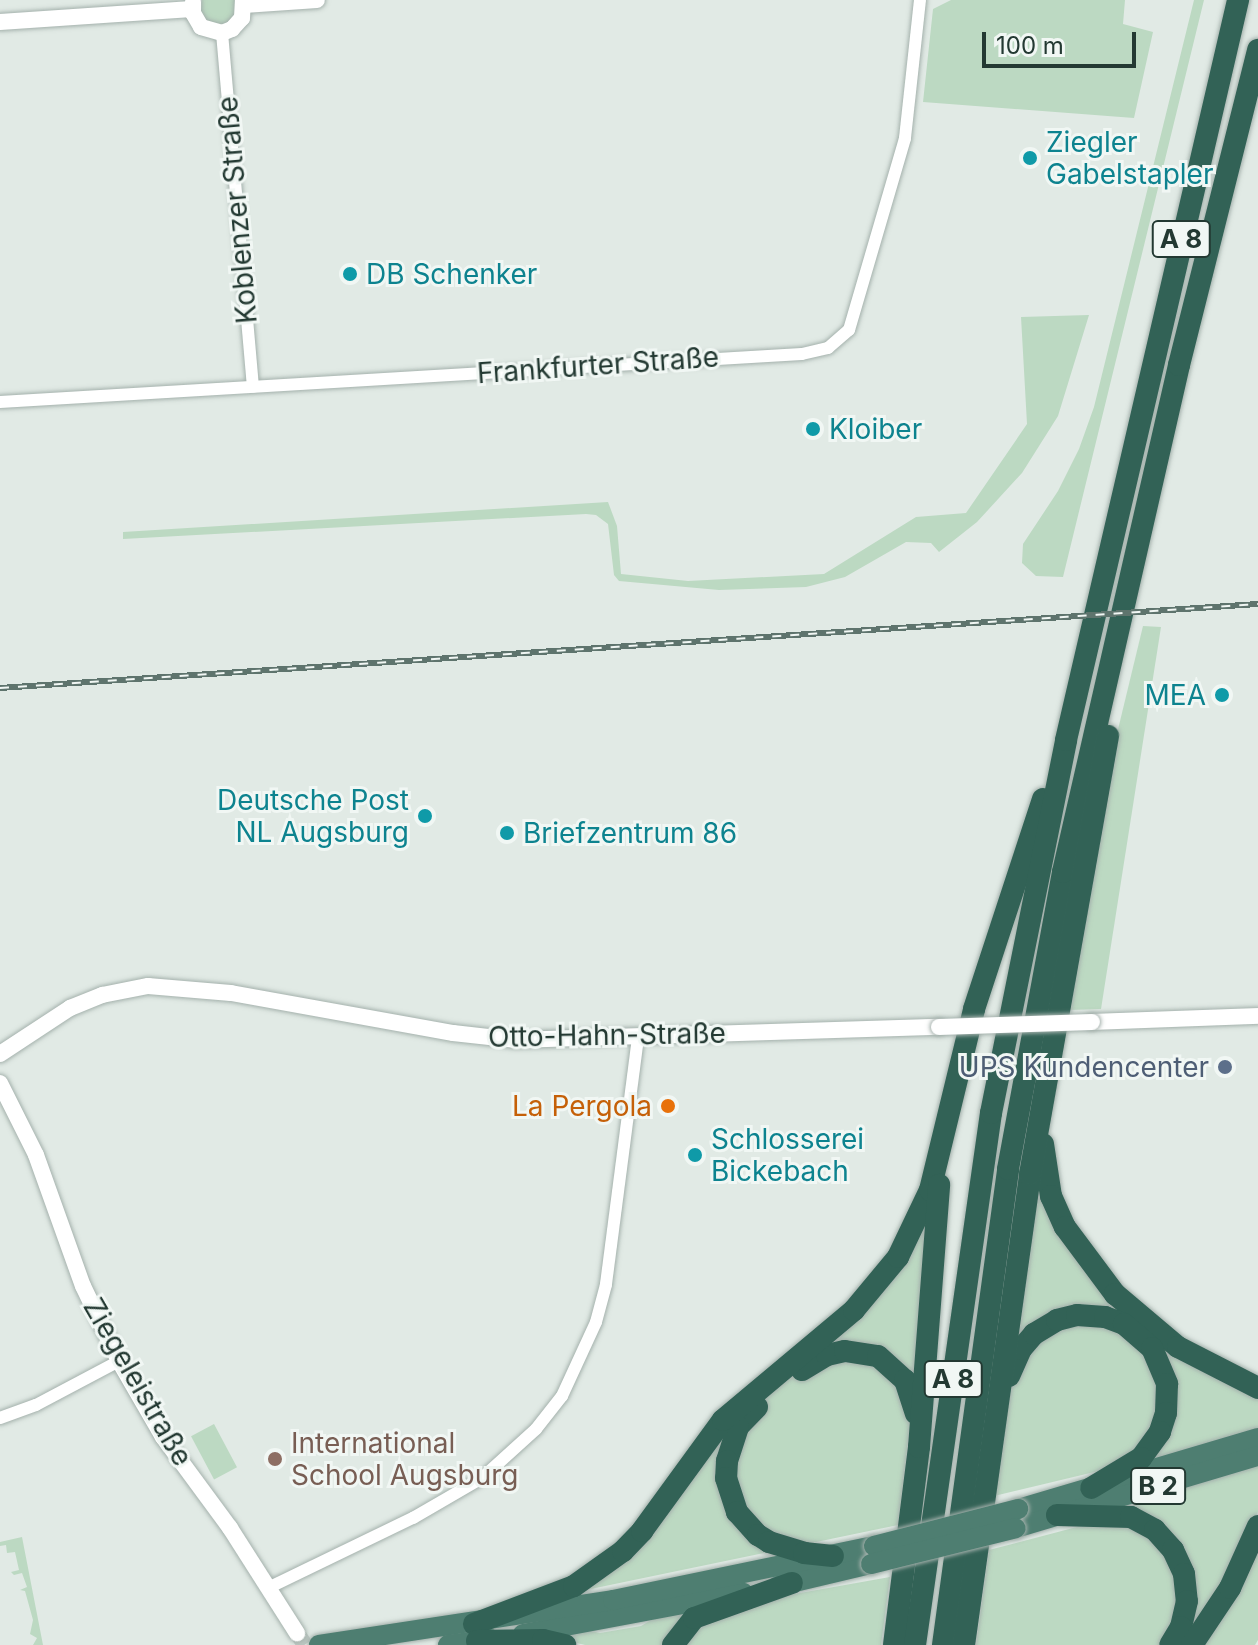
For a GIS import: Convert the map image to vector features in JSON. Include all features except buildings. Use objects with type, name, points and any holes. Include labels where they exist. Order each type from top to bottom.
[{"type":"highway","name":"A 8","points":[[915,1645],[991,1113],[1066,740],[1238,0]]},
{"type":"highway","name":"A 8","points":[[943,1645],[1011,1154],[1063,872],[1179,365],[1258,50]]},
{"type":"highway","points":[[967,1645],[968,1617],[1042,1108],[1109,735],[1115,651]]},
{"type":"highway","points":[[448,1645],[574,1586],[601,1570],[633,1541],[723,1420],[829,1333],[881,1282],[913,1229],[941,1152],[974,1009],[1030,832],[1066,740]]},
{"type":"highway","points":[[1042,1108],[1044,1162],[1051,1196],[1065,1227],[1085,1258],[1115,1294],[1148,1324],[1211,1366],[1258,1388]]},
{"type":"highway","points":[[894,1645],[919,1447],[941,1152]]},
{"type":"highway","points":[[998,1411],[1021,1349],[1048,1324],[1087,1314],[1115,1320],[1138,1333],[1152,1348],[1166,1375],[1168,1403],[1164,1421],[1141,1458],[1091,1488]]},
{"type":"highway","points":[[833,1556],[783,1547],[758,1535],[746,1524],[730,1496],[726,1478],[731,1443],[738,1427],[810,1364],[827,1355],[863,1351],[893,1366],[905,1380],[916,1409],[919,1447]]},
{"type":"highway","name":"B 2","points":[[1017,1519],[1091,1488],[1258,1438]]},
{"type":"highway","name":"B 2","points":[[1017,1519],[1057,1515],[1258,1456]]},
{"type":"highway","points":[[1057,1515],[1131,1517],[1155,1530],[1173,1550],[1184,1574],[1187,1601],[1181,1627],[1170,1645]]},
{"type":"highway","points":[[673,1645],[694,1618],[873,1555],[1017,1519]]},
{"type":"highway","points":[[1192,1645],[1230,1588],[1258,1526]]},
{"type":"highway","points":[[476,1632],[833,1556],[873,1555]]},
{"type":"highway","points":[[325,1644],[476,1632],[792,1583]]},
{"type":"highway","points":[[476,1632],[565,1645]]},
{"type":"street","points":[[0,22],[193,5],[201,27],[222,33],[238,25],[244,3],[317,0]]},
{"type":"street","name":"Frankfurter Straße","points":[[0,402],[802,354],[828,348],[849,330],[905,138],[920,0]]},
{"type":"street","name":"Koblenzer Straße","points":[[222,33],[253,387]]},
{"type":"street","name":"Otto-Hahn-Straße","points":[[0,1054],[70,1008],[102,995],[148,986],[231,993],[477,1037],[541,1041],[1258,1016]]},
{"type":"street","points":[[270,1587],[413,1518],[482,1478],[536,1429],[562,1396],[596,1322],[606,1284],[638,1038]]},
{"type":"street","name":"Ziegeleistraße","points":[[0,1083],[36,1155],[83,1286],[119,1361],[163,1437],[270,1587],[297,1633]]},
{"type":"street","name":"Ziegeleistraße","points":[[0,1110],[36,1155]]},
{"type":"street","points":[[0,1418],[36,1405],[119,1361]]},
{"type":"green space","points":[[202,0],[236,0],[234,19],[224,25],[207,21],[201,11]]},
{"type":"green space","points":[[951,0],[1125,0],[1123,24],[1153,32],[1134,118],[923,102],[933,9]]},
{"type":"green space","points":[[1194,0],[1204,0],[1063,577],[1036,576],[1022,563],[1023,544],[1058,491],[1079,449],[1094,407]]},
{"type":"green space","points":[[1089,315],[1058,416],[1022,473],[977,522],[939,552],[931,543],[906,542],[845,577],[806,587],[719,590],[619,581],[614,575],[608,524],[596,515],[586,514],[123,539],[123,532],[608,502],[617,526],[621,574],[688,581],[824,574],[916,517],[966,513],[1027,424],[1021,317]]},
{"type":"green space","points":[[1143,626],[1161,627],[1101,1009],[1069,1010],[1114,746]]},
{"type":"green space","points":[[1040,1174],[1098,1282],[1258,1392],[1258,1431],[1135,1467],[1156,1448],[1169,1366],[1109,1312],[1015,1346]]},
{"type":"green space","points":[[926,1215],[911,1417],[898,1525],[581,1591],[724,1427],[818,1345]]},
{"type":"green space","points":[[1069,1319],[1120,1326],[1155,1363],[1159,1415],[1130,1457],[1107,1469],[994,1496],[1007,1394],[1025,1345]]},
{"type":"green space","points":[[214,1424],[237,1467],[214,1479],[191,1436]]},
{"type":"green space","points":[[1258,1464],[1258,1512],[1221,1591],[1182,1645],[1191,1577],[1116,1508]]},
{"type":"green space","points":[[1092,1523],[1136,1527],[1171,1558],[1180,1610],[1161,1645],[976,1645],[989,1550]]},
{"type":"green space","points":[[22,1537],[43,1645],[33,1645],[37,1638],[30,1634],[33,1620],[25,1591],[20,1590],[27,1587],[22,1573],[14,1575],[11,1572],[19,1570],[15,1552],[7,1553],[6,1545],[0,1546],[0,1542]]},
{"type":"green space","points":[[1258,1539],[1258,1640],[1255,1645],[1200,1645]]},
{"type":"green space","points":[[890,1577],[881,1645],[585,1645],[553,1637],[641,1626],[653,1619]]},
{"type":"tunnel","points":[[297,1633],[305,1645]]},
{"type":"railway","points":[[0,688],[1258,604]]},
{"type":"place","name":"Ziegler Gabelstapler","points":[[1030,158]]},
{"type":"place","name":"DB Schenker","points":[[350,274]]},
{"type":"place","name":"Kloiber","points":[[813,429]]},
{"type":"place","name":"MEA","points":[[1222,695]]},
{"type":"place","name":"Deutsche Post NL Augsburg","points":[[425,816]]},
{"type":"place","name":"Briefzentrum 86","points":[[507,833]]},
{"type":"place","name":"UPS Kundencenter","points":[[1225,1067]]},
{"type":"place","name":"La Pergola","points":[[668,1106]]},
{"type":"place","name":"Schlosserei Bickebach","points":[[695,1155]]},
{"type":"place","name":"International School Augsburg","points":[[275,1459]]}]
